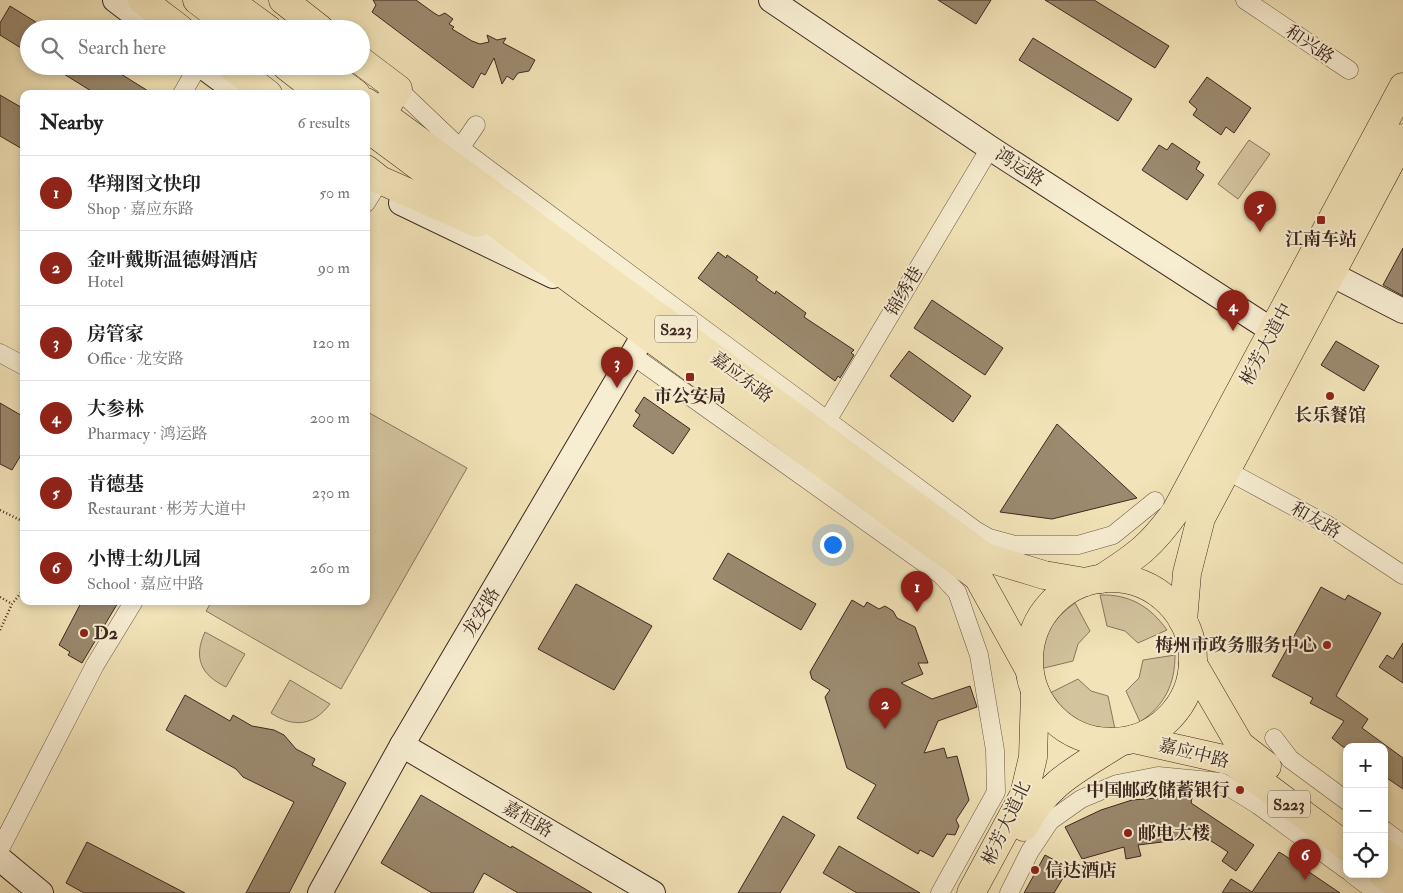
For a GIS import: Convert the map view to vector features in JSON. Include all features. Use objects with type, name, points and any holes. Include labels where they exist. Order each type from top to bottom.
[{"type":"main road","points":[[142,0],[168,20]]},
{"type":"main road","points":[[197,0],[223,20]]},
{"type":"main road","points":[[228,0],[256,20]]},
{"type":"main road","points":[[283,0],[309,20]]},
{"type":"main road","points":[[370,68],[398,89],[370,120]]},
{"type":"main road","points":[[243,75],[263,90]]},
{"type":"main road","points":[[318,78],[346,90]]},
{"type":"main road","name":"彬芳大道中","points":[[1093,580],[1139,555],[1160,534],[1176,511],[1403,87]]},
{"type":"main road","name":"嘉应东路","points":[[370,120],[455,156],[823,427],[985,558],[1037,573],[1093,580]]},
{"type":"main road","name":"嘉应东路","points":[[370,120],[519,241],[588,292],[639,344],[978,577],[1032,680]]},
{"type":"main road","name":"彬芳大道中","points":[[1183,621],[1187,573],[1201,518],[1403,138]]},
{"type":"main road","points":[[370,186],[380,180],[519,241]]},
{"type":"main road","name":"S223","points":[[1093,580],[1118,578],[1150,588],[1164,597],[1183,621],[1189,635],[1193,664]]},
{"type":"main road","points":[[1032,680],[1031,640],[1036,625],[1056,599],[1093,580]]},
{"type":"main road","points":[[1127,741],[1160,726],[1176,711],[1187,692],[1193,664]]},
{"type":"main road","name":"嘉应中路","points":[[1193,664],[1240,745],[1343,822]]},
{"type":"main road","name":"S223","points":[[1032,680],[1042,705],[1063,726],[1090,740],[1127,741]]},
{"type":"main road","name":"彬芳大道北","points":[[972,893],[1024,795],[1033,757],[1032,680]]},
{"type":"main road","name":"彬芳大道北","points":[[989,893],[1035,806],[1059,781],[1127,741]]},
{"type":"main road","name":"嘉应中路","points":[[1127,741],[1232,760],[1343,844]]},
{"type":"main road","points":[[1388,856],[1403,866]]},
{"type":"main road","points":[[1388,878],[1403,889]]},
{"type":"street","points":[[116,0],[142,20]]},
{"type":"street","name":"鸿运路","points":[[771,0],[990,148],[1273,331]]},
{"type":"street","name":"和兴路","points":[[1245,0],[1349,70]]},
{"type":"street","points":[[184,90],[193,75]]},
{"type":"street","points":[[214,75],[235,90]]},
{"type":"street","points":[[398,89],[455,156],[476,124]]},
{"type":"street","name":"锦绣巷","points":[[823,427],[990,148]]},
{"type":"street","points":[[370,188],[588,292]]},
{"type":"street","points":[[1331,274],[1403,311]]},
{"type":"street","points":[[639,344],[942,575],[957,592],[979,655],[996,750],[996,792],[940,893]]},
{"type":"street","name":"龙安路","points":[[320,893],[402,745],[639,344]]},
{"type":"street","points":[[0,353],[20,364]]},
{"type":"street","points":[[823,427],[975,530],[989,538],[1014,545],[1078,545],[1113,535],[1155,501]]},
{"type":"street","name":"和友路","points":[[1226,470],[1326,524],[1403,575]]},
{"type":"street","points":[[0,849],[95,665],[132,605]]},
{"type":"street","points":[[1274,738],[1290,758],[1343,799]]},
{"type":"street","name":"嘉恒路","points":[[402,745],[653,893]]},
{"type":"street","points":[[1009,893],[1030,851],[1050,821],[1081,799],[1116,784],[1158,776],[1221,782],[1258,805],[1343,867]]},
{"type":"street","points":[[1388,833],[1403,844]]},
{"type":"street","points":[[0,860],[41,893]]},
{"type":"street","points":[[1357,878],[1377,893]]},
{"type":"path","points":[[0,510],[20,520]]},
{"type":"path","points":[[0,630],[12,604],[20,594]]},
{"type":"path","points":[[0,597],[12,604]]},
{"type":"shaded area","points":[[1249,140],[1270,154],[1238,199],[1218,184]]},
{"type":"shaded area","points":[[370,413],[467,468],[341,689],[206,611],[210,605],[370,605]]},
{"type":"shaded area","points":[[1100,595],[1111,595],[1138,603],[1153,614],[1167,630],[1138,643],[1125,631],[1107,626]]},
{"type":"shaded area","points":[[1075,603],[1090,631],[1078,644],[1073,661],[1040,669],[1042,649],[1048,632],[1059,616]]},
{"type":"shaded area","points":[[205,632],[245,654],[226,687],[210,677],[202,665],[200,650]]},
{"type":"shaded area","points":[[1175,655],[1175,666],[1167,693],[1156,708],[1140,722],[1126,691],[1139,678],[1143,660]]},
{"type":"shaded area","points":[[1078,679],[1091,691],[1108,696],[1115,729],[1104,729],[1077,721],[1062,710],[1048,694]]},
{"type":"shaded area","points":[[290,680],[330,704],[317,717],[303,722],[295,723],[279,718],[271,713]]},
{"type":"building","points":[[373,0],[416,0],[439,16],[445,13],[453,19],[449,24],[454,27],[452,29],[472,41],[480,44],[489,42],[487,35],[497,40],[506,38],[503,43],[535,60],[529,71],[518,73],[513,80],[507,76],[502,84],[494,58],[485,75],[481,73],[473,88],[372,12],[376,5]]},
{"type":"building","points":[[938,0],[991,0],[976,24]]},
{"type":"building","points":[[1045,0],[1094,0],[1169,46],[1155,68]]},
{"type":"building","points":[[10,6],[33,20],[20,20],[20,47],[0,35],[0,23]]},
{"type":"building","points":[[1033,38],[1132,99],[1118,121],[1019,60]]},
{"type":"building","points":[[65,75],[122,75],[147,90],[90,90]]},
{"type":"building","points":[[1207,77],[1251,108],[1234,133],[1226,127],[1221,135],[1193,115],[1197,109],[1189,102]]},
{"type":"building","points":[[0,95],[20,107],[20,148],[0,136]]},
{"type":"building","points":[[1172,143],[1200,162],[1196,169],[1204,175],[1187,200],[1142,170],[1159,145],[1167,150]]},
{"type":"building","points":[[1403,248],[1403,296],[1383,285]]},
{"type":"building","points":[[718,252],[726,258],[727,255],[758,277],[756,280],[775,294],[776,291],[806,313],[804,317],[854,350],[851,353],[854,355],[840,378],[838,376],[835,381],[698,278]]},
{"type":"building","points":[[932,300],[1003,348],[985,375],[914,328]]},
{"type":"building","points":[[1336,341],[1379,366],[1364,391],[1321,365]]},
{"type":"building","points":[[909,351],[971,396],[953,422],[890,376]]},
{"type":"building","points":[[644,397],[690,429],[673,454],[633,426],[640,415],[635,411]]},
{"type":"building","points":[[0,403],[20,415],[20,457],[12,470],[0,464]]},
{"type":"building","points":[[1057,424],[1137,498],[1052,519],[1000,512]]},
{"type":"building","points":[[728,553],[816,604],[801,630],[713,579]]},
{"type":"building","points":[[576,584],[652,626],[614,690],[538,649]]},
{"type":"building","name":"梅州市政务服务中心","points":[[1321,587],[1345,600],[1348,595],[1381,613],[1336,696],[1368,719],[1362,728],[1382,743],[1343,743],[1343,747],[1332,738],[1344,721],[1310,703],[1313,698],[1272,676]]},
{"type":"building","points":[[852,600],[864,607],[867,602],[879,609],[885,606],[893,611],[897,618],[915,627],[928,663],[918,663],[923,674],[901,683],[932,699],[970,686],[977,707],[938,721],[924,753],[944,748],[947,758],[957,756],[969,800],[956,820],[959,826],[955,835],[947,834],[933,857],[920,850],[918,854],[857,818],[876,785],[847,768],[825,697],[830,690],[812,679],[810,672]]},
{"type":"building","name":"D2","points":[[80,605],[117,605],[82,663],[68,655],[70,652],[59,645]]},
{"type":"building","points":[[1403,643],[1403,683],[1379,667],[1387,655],[1393,659]]},
{"type":"building","points":[[185,695],[230,721],[233,715],[252,726],[274,730],[284,735],[296,749],[315,759],[312,765],[346,783],[289,893],[246,893],[294,802],[243,777],[236,769],[166,730]]},
{"type":"building","name":"梅州市政务服务中心","points":[[1388,747],[1403,758],[1403,789],[1388,779]]},
{"type":"building","points":[[421,795],[592,893],[518,893],[484,873],[473,893],[432,893],[381,863]]},
{"type":"building","name":"邮电大楼","points":[[1170,797],[1192,798],[1191,803],[1254,845],[1236,871],[1222,861],[1228,852],[1188,826],[1186,839],[1138,845],[1141,856],[1126,859],[1124,847],[1082,859],[1065,827],[1101,810],[1132,800]]},
{"type":"building","points":[[783,816],[815,835],[780,893],[738,893]]},
{"type":"building","points":[[87,842],[185,893],[84,893],[66,883]]},
{"type":"building","points":[[839,846],[920,893],[857,893],[823,873]]},
{"type":"building","points":[[1279,852],[1340,893],[1222,893],[1231,879],[1252,892]]},
{"type":"building","points":[[1045,855],[1069,868],[1054,893],[1024,893]]},
{"type":"place","name":"江南车站","points":[[1321,220]]},
{"type":"place","name":"肯德基","points":[[1260,232]]},
{"type":"place","name":"大参林","points":[[1233,331]]},
{"type":"place","name":"市公安局","points":[[690,377]]},
{"type":"place","name":"房管家","points":[[617,388]]},
{"type":"place","name":"长乐餐馆","points":[[1330,396]]},
{"type":"place","name":"华翔图文快印","points":[[917,612]]},
{"type":"place","name":"D2","points":[[84,633]]},
{"type":"place","name":"梅州市政务服务中心","points":[[1327,645]]},
{"type":"place","name":"金叶戴斯温德姆酒店","points":[[885,729]]},
{"type":"place","name":"中国邮政储蓄银行","points":[[1240,790]]},
{"type":"place","name":"邮电大楼","points":[[1128,833]]},
{"type":"place","name":"信达酒店","points":[[1035,870]]},
{"type":"place","name":"小博士幼儿园","points":[[1305,880]]}]
